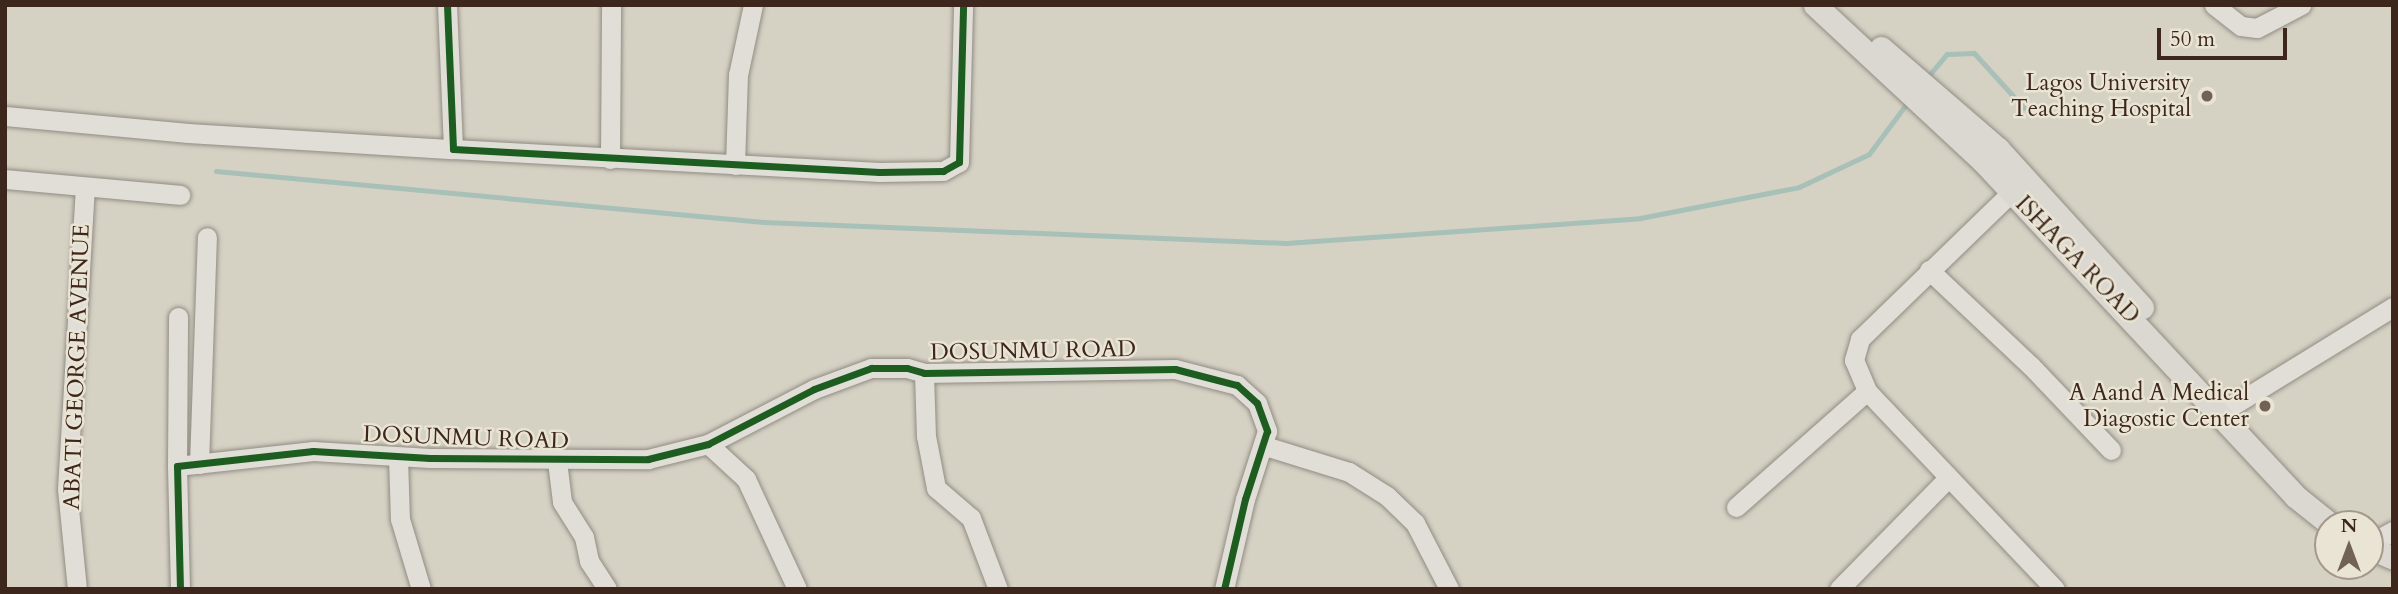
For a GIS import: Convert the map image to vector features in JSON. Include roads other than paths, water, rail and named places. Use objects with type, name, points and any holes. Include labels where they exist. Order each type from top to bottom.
[{"type":"main road","name":"ISHAGA ROAD","points":[[1815,5],[1960,127],[2158,325],[2227,409],[2296,481],[2332,510]]},
{"type":"main road","name":"ISHAGA ROAD","points":[[1835,5],[1891,67]]},
{"type":"main road","name":"ISHAGA ROAD","points":[[2019,186],[2295,496],[2314,511]]},
{"type":"main road","points":[[2384,542],[2393,558]]},
{"type":"street","points":[[447,5],[453,149]]},
{"type":"street","points":[[610,159],[611,5]]},
{"type":"street","points":[[735,165],[738,75],[754,5]]},
{"type":"street","points":[[5,116],[187,134],[610,159],[951,170],[959,162],[962,129],[963,5]]},
{"type":"street","points":[[2214,5],[2241,26],[2257,28],[2301,5]]},
{"type":"street","points":[[5,179],[85,188],[180,194]]},
{"type":"street","points":[[2019,186],[1860,339],[1854,360],[1867,391],[2046,586]]},
{"type":"street","name":"ABATI GEORGE AVENUE","points":[[77,589],[67,489],[85,188]]},
{"type":"street","points":[[206,237],[207,464]]},
{"type":"street","points":[[1929,270],[2110,450]]},
{"type":"street","points":[[2227,409],[2393,307]]},
{"type":"street","points":[[178,317],[180,589]]},
{"type":"street","name":"DOSUNMU ROAD","points":[[177,466],[313,451],[398,457],[557,461],[648,459],[708,444],[835,379],[871,368],[907,368],[924,373],[1174,369],[1237,386],[1249,394],[1264,418],[1265,446],[1245,499],[1224,589]]},
{"type":"street","points":[[924,373],[926,436],[936,488],[971,518],[998,589]]},
{"type":"street","points":[[1736,507],[1867,391]]},
{"type":"street","points":[[708,444],[746,479],[797,589]]},
{"type":"street","points":[[1265,446],[1349,472],[1387,496],[1415,523],[1449,589]]},
{"type":"street","points":[[398,457],[400,519],[422,589]]},
{"type":"street","points":[[557,461],[562,502],[584,537],[589,561],[607,589]]},
{"type":"street","points":[[1839,589],[1947,479]]},
{"type":"waterway","points":[[1925,80],[1947,54],[1974,53],[2024,108]]},
{"type":"waterway","points":[[216,171],[764,222],[1286,243],[1640,218],[1799,187],[1869,154],[1910,99]]},
{"type":"place","name":"Lagos University Teaching Hospital","points":[[2207,96]]},
{"type":"place","name":"A Aand A Medical Diagostic Center","points":[[2265,406]]}]
